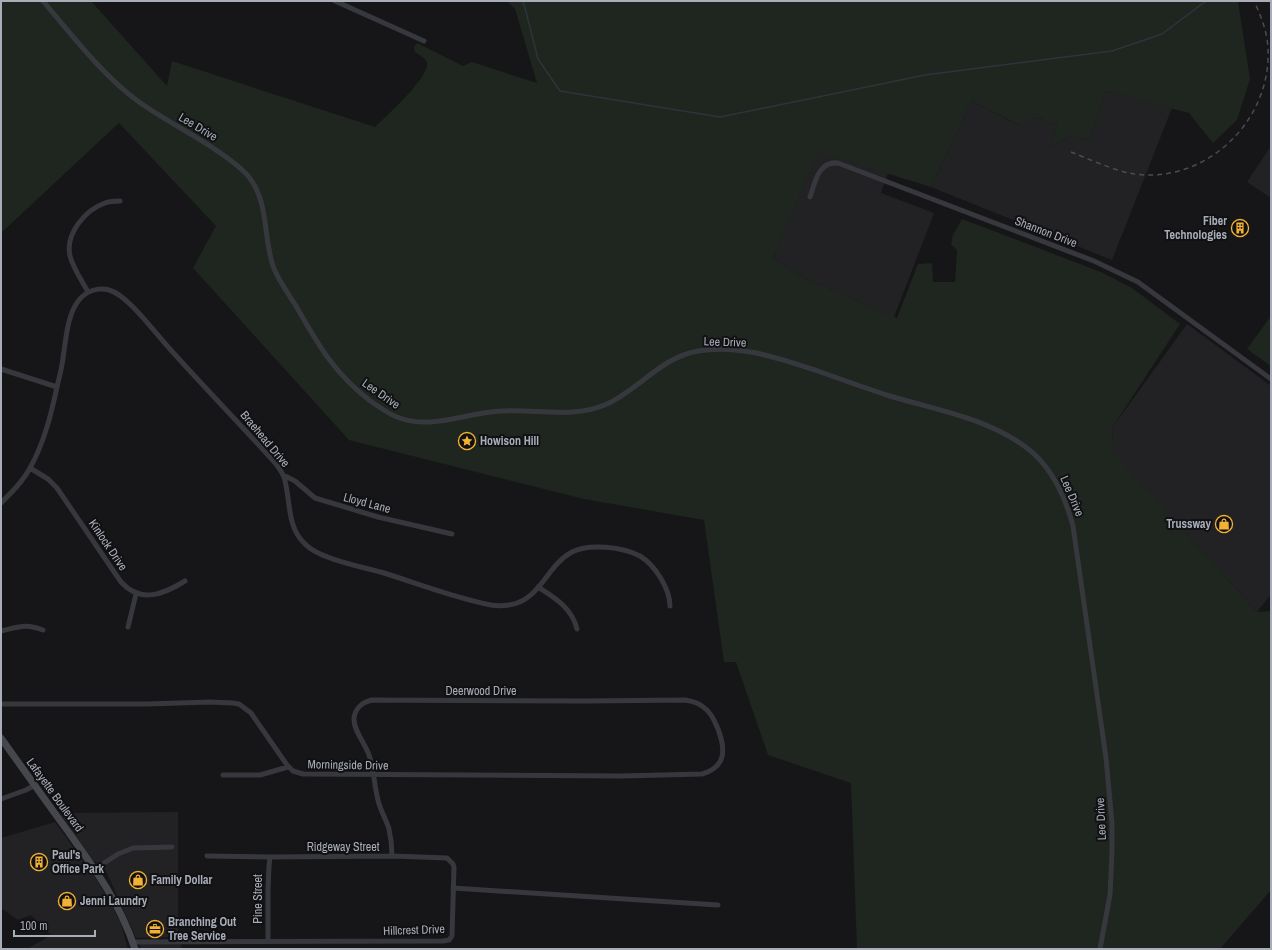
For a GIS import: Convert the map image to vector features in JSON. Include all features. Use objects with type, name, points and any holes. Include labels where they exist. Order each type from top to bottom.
[{"type":"main road","name":"Lafayette Boulevard","points":[[1,738],[95,869],[117,904],[134,945]]},
{"type":"street","name":"Lee Drive","points":[[43,1],[104,70],[138,102],[223,155],[247,175],[256,189],[263,206],[270,253],[278,276],[325,355],[355,389],[394,416],[413,422],[425,422],[450,420],[501,410],[555,413],[581,412],[604,405],[616,399],[665,364],[680,356],[695,351],[723,349],[762,354],[780,359],[889,396],[972,419],[1004,434],[1028,448],[1037,456],[1052,474],[1058,485],[1065,500],[1073,526],[1106,758],[1112,823],[1112,852],[1110,895],[1100,949]]},
{"type":"street","points":[[335,1],[424,41]]},
{"type":"street","name":"Shannon Drive","points":[[810,197],[820,171],[826,165],[838,163],[1094,261],[1138,282],[1271,379]]},
{"type":"street","points":[[1,502],[20,482],[30,468],[40,445],[48,423],[57,387],[72,313],[78,300],[88,292],[70,257],[70,238],[84,218],[97,207],[105,202],[120,201]]},
{"type":"street","name":"Braehead Drive","points":[[88,292],[98,289],[110,290],[131,305],[276,464],[283,475],[288,510],[293,528],[296,535],[306,546],[322,554],[490,605],[513,604],[531,596],[556,566],[572,552],[586,548],[606,547],[633,553],[647,562],[653,568],[665,588],[670,606]]},
{"type":"street","points":[[1,369],[57,387]]},
{"type":"street","name":"Kinlock Drive","points":[[30,468],[48,479],[57,488],[126,588],[136,594]]},
{"type":"street","name":"Lloyd Lane","points":[[283,475],[295,481],[315,498],[378,517],[452,534]]},
{"type":"street","points":[[128,627],[136,594],[146,596],[157,594],[172,589],[185,581]]},
{"type":"street","points":[[538,587],[550,594],[567,608],[573,616],[577,629]]},
{"type":"street","points":[[1,631],[25,625],[43,630]]},
{"type":"street","name":"Deerwood Drive","points":[[392,856],[389,828],[378,802],[371,760],[356,729],[354,717],[355,712],[361,704],[372,700],[685,700],[698,703],[712,716],[722,740],[722,759]]},
{"type":"street","points":[[1,704],[139,704],[210,702],[233,703],[243,706],[251,713],[288,767],[260,775],[223,775]]},
{"type":"street","name":"Morningside Drive","points":[[288,767],[298,773],[307,775],[690,775],[707,772],[716,766],[722,759]]},
{"type":"street","points":[[1,799],[26,790],[34,785]]},
{"type":"street","points":[[95,869],[118,854],[133,848],[172,847]]},
{"type":"street","name":"Ridgeway Street","points":[[207,856],[270,858],[392,856],[447,858],[454,867],[454,888]]},
{"type":"street","name":"Pine Street","points":[[268,941],[268,890],[270,858]]},
{"type":"street","points":[[454,888],[718,905]]},
{"type":"street","name":"Hillcrest Drive","points":[[134,945],[268,941],[443,942],[449,940],[452,934],[454,888]]},
{"type":"shaded area","points":[[1,1],[91,1],[167,86],[172,61],[375,127],[397,106],[422,77],[427,62],[415,52],[414,47],[417,43],[463,66],[472,62],[537,83],[515,9],[507,1],[1238,1],[1250,79],[1237,120],[1213,143],[1189,113],[1106,91],[1089,140],[1072,135],[1051,147],[1057,125],[1036,117],[1019,125],[972,101],[931,187],[818,152],[773,258],[802,277],[897,318],[918,264],[932,263],[933,282],[955,282],[957,250],[951,244],[953,235],[962,219],[1101,272],[1132,288],[1180,324],[1112,428],[1114,453],[1257,612],[1271,611],[1271,890],[1220,949],[857,949],[851,783],[768,755],[736,662],[724,662],[704,520],[584,499],[349,440],[193,268],[216,226],[119,123],[1,233]]},
{"type":"shaded area","points":[[1106,91],[1172,108],[1112,260],[931,187],[972,101],[1018,125],[1036,117],[1057,125],[1051,147],[1072,135],[1089,140]]},
{"type":"shaded area","points":[[1271,146],[1271,198],[1247,182]]},
{"type":"shaded area","points":[[818,151],[888,173],[881,193],[934,213],[894,317],[802,277],[773,258]]},
{"type":"shaded area","points":[[1271,316],[1271,366],[1247,349]]},
{"type":"shaded area","name":"Trussway","points":[[1187,324],[1271,386],[1271,594],[1257,612],[1114,454],[1112,428]]},
{"type":"shaded area","points":[[178,812],[178,937],[136,938],[106,871],[93,860],[60,813]]},
{"type":"shaded area","points":[[55,822],[108,898],[121,924],[128,949],[27,949],[51,935],[31,915],[18,920],[1,908],[1,838]]},
{"type":"shaded area","points":[[180,943],[182,949],[141,949],[139,944]]},
{"type":"waterway","points":[[522,1],[538,59],[560,91],[720,117],[925,75],[1112,51],[1162,34],[1206,1]]},
{"type":"railway","points":[[1071,152],[1134,174],[1161,174],[1186,169],[1210,158],[1230,142],[1247,122],[1259,99],[1266,74],[1268,48],[1265,30],[1254,1]]},
{"type":"place","name":"Fiber Technologies","points":[[1240,228]]},
{"type":"place","name":"Howison Hill","points":[[467,441]]},
{"type":"place","name":"Trussway","points":[[1224,524]]},
{"type":"place","name":"Paul's Office Park","points":[[39,862]]},
{"type":"place","name":"Family Dollar","points":[[138,880]]},
{"type":"place","name":"Jenni Laundry","points":[[67,901]]},
{"type":"place","name":"Branching Out Tree Service","points":[[155,929]]}]
